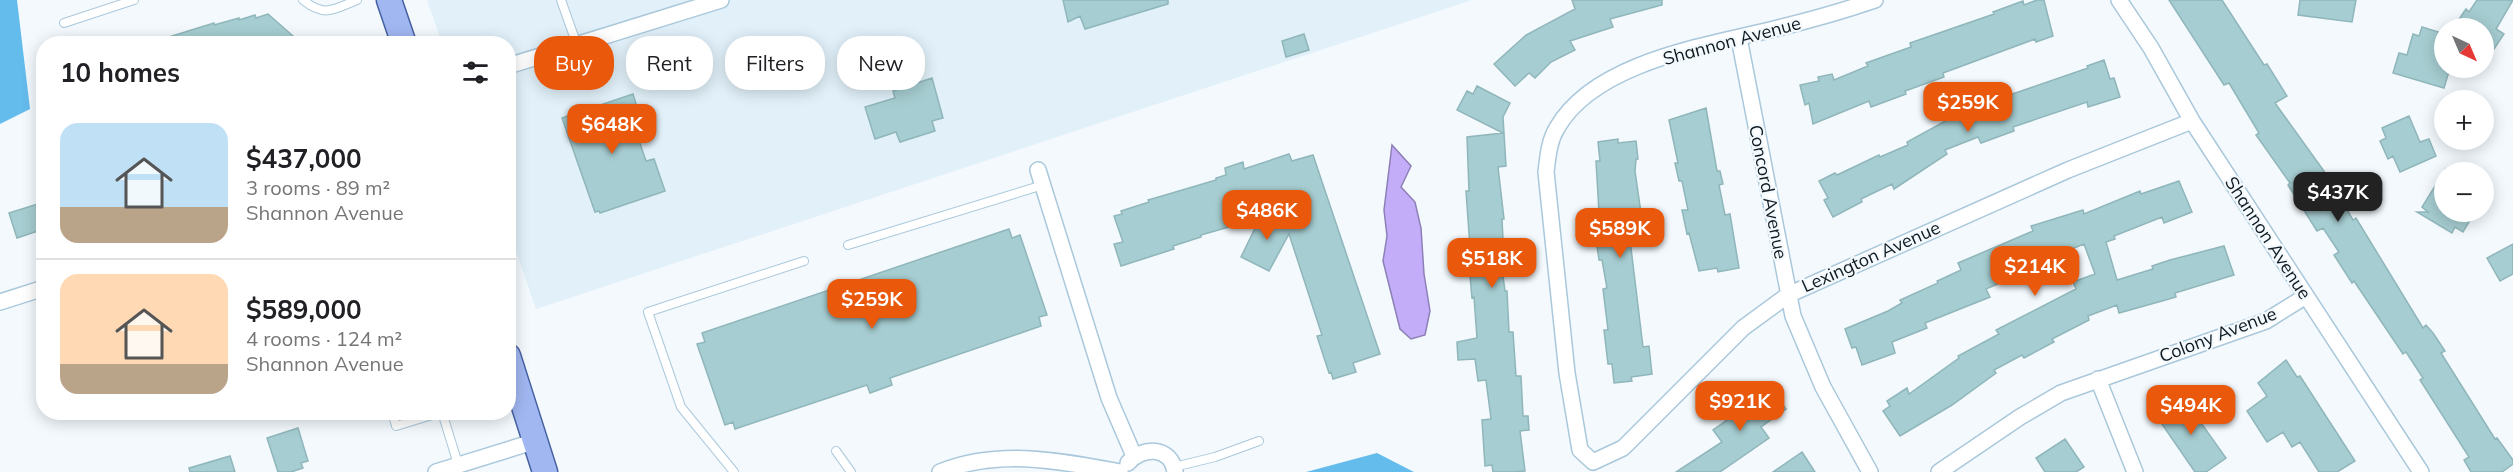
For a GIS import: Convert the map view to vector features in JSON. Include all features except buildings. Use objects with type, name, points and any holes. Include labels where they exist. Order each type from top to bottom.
[{"type":"main road","points":[[389,0],[401,36]]},
{"type":"main road","points":[[516,392],[536,441],[545,472]]},
{"type":"street","points":[[606,36],[721,0]]},
{"type":"street","name":"Shannon Avenue","points":[[1593,462],[1580,450],[1567,373],[1546,172],[1550,140],[1557,126],[1570,110],[1606,82],[1666,56],[1698,46],[1840,12],[1875,0]]},
{"type":"street","name":"Shannon Avenue","points":[[2119,0],[2151,48],[2192,121],[2421,472]]},
{"type":"street","name":"Concord Avenue","points":[[1739,38],[1792,316],[1810,358],[1870,472]]},
{"type":"street","points":[[516,64],[534,58]]},
{"type":"street","name":"Lexington Avenue","points":[[1593,462],[1623,448],[1743,328],[1788,294],[2068,170],[2192,121]]},
{"type":"street","points":[[1038,170],[1109,398],[1134,456]]},
{"type":"street","points":[[0,302],[36,291]]},
{"type":"street","name":"Colony Avenue","points":[[1939,472],[2046,401],[2098,379],[2265,321],[2306,296]]},
{"type":"street","points":[[2098,379],[2135,472]]},
{"type":"street","points":[[436,472],[536,441]]},
{"type":"street","points":[[1125,472],[1134,456],[1143,451],[1162,453],[1169,459],[1174,470]]},
{"type":"street","points":[[940,472],[976,461],[1005,458],[1054,460],[1088,469],[1120,472]]},
{"type":"lane","points":[[64,22],[134,0]]},
{"type":"lane","points":[[303,0],[315,10],[328,11],[357,0]]},
{"type":"lane","points":[[561,0],[574,36]]},
{"type":"lane","points":[[848,245],[1043,185]]},
{"type":"lane","points":[[734,472],[681,407],[648,312],[804,261]]},
{"type":"lane","points":[[394,420],[396,426],[416,420]]},
{"type":"lane","points":[[444,420],[458,464]]},
{"type":"lane","points":[[1174,470],[1259,441]]},
{"type":"lane","points":[[836,452],[851,472]]},
{"type":"shaded area","points":[[0,0],[17,0],[30,109],[0,124]]},
{"type":"shaded area","points":[[427,0],[1472,0],[536,309],[516,251],[516,36],[440,36]]},
{"type":"shaded area","points":[[1392,145],[1411,166],[1401,187],[1415,202],[1421,228],[1424,274],[1430,311],[1425,335],[1411,339],[1400,329],[1383,261],[1387,236],[1384,210]]},
{"type":"shaded area","points":[[1377,453],[1414,472],[1306,472]]}]
